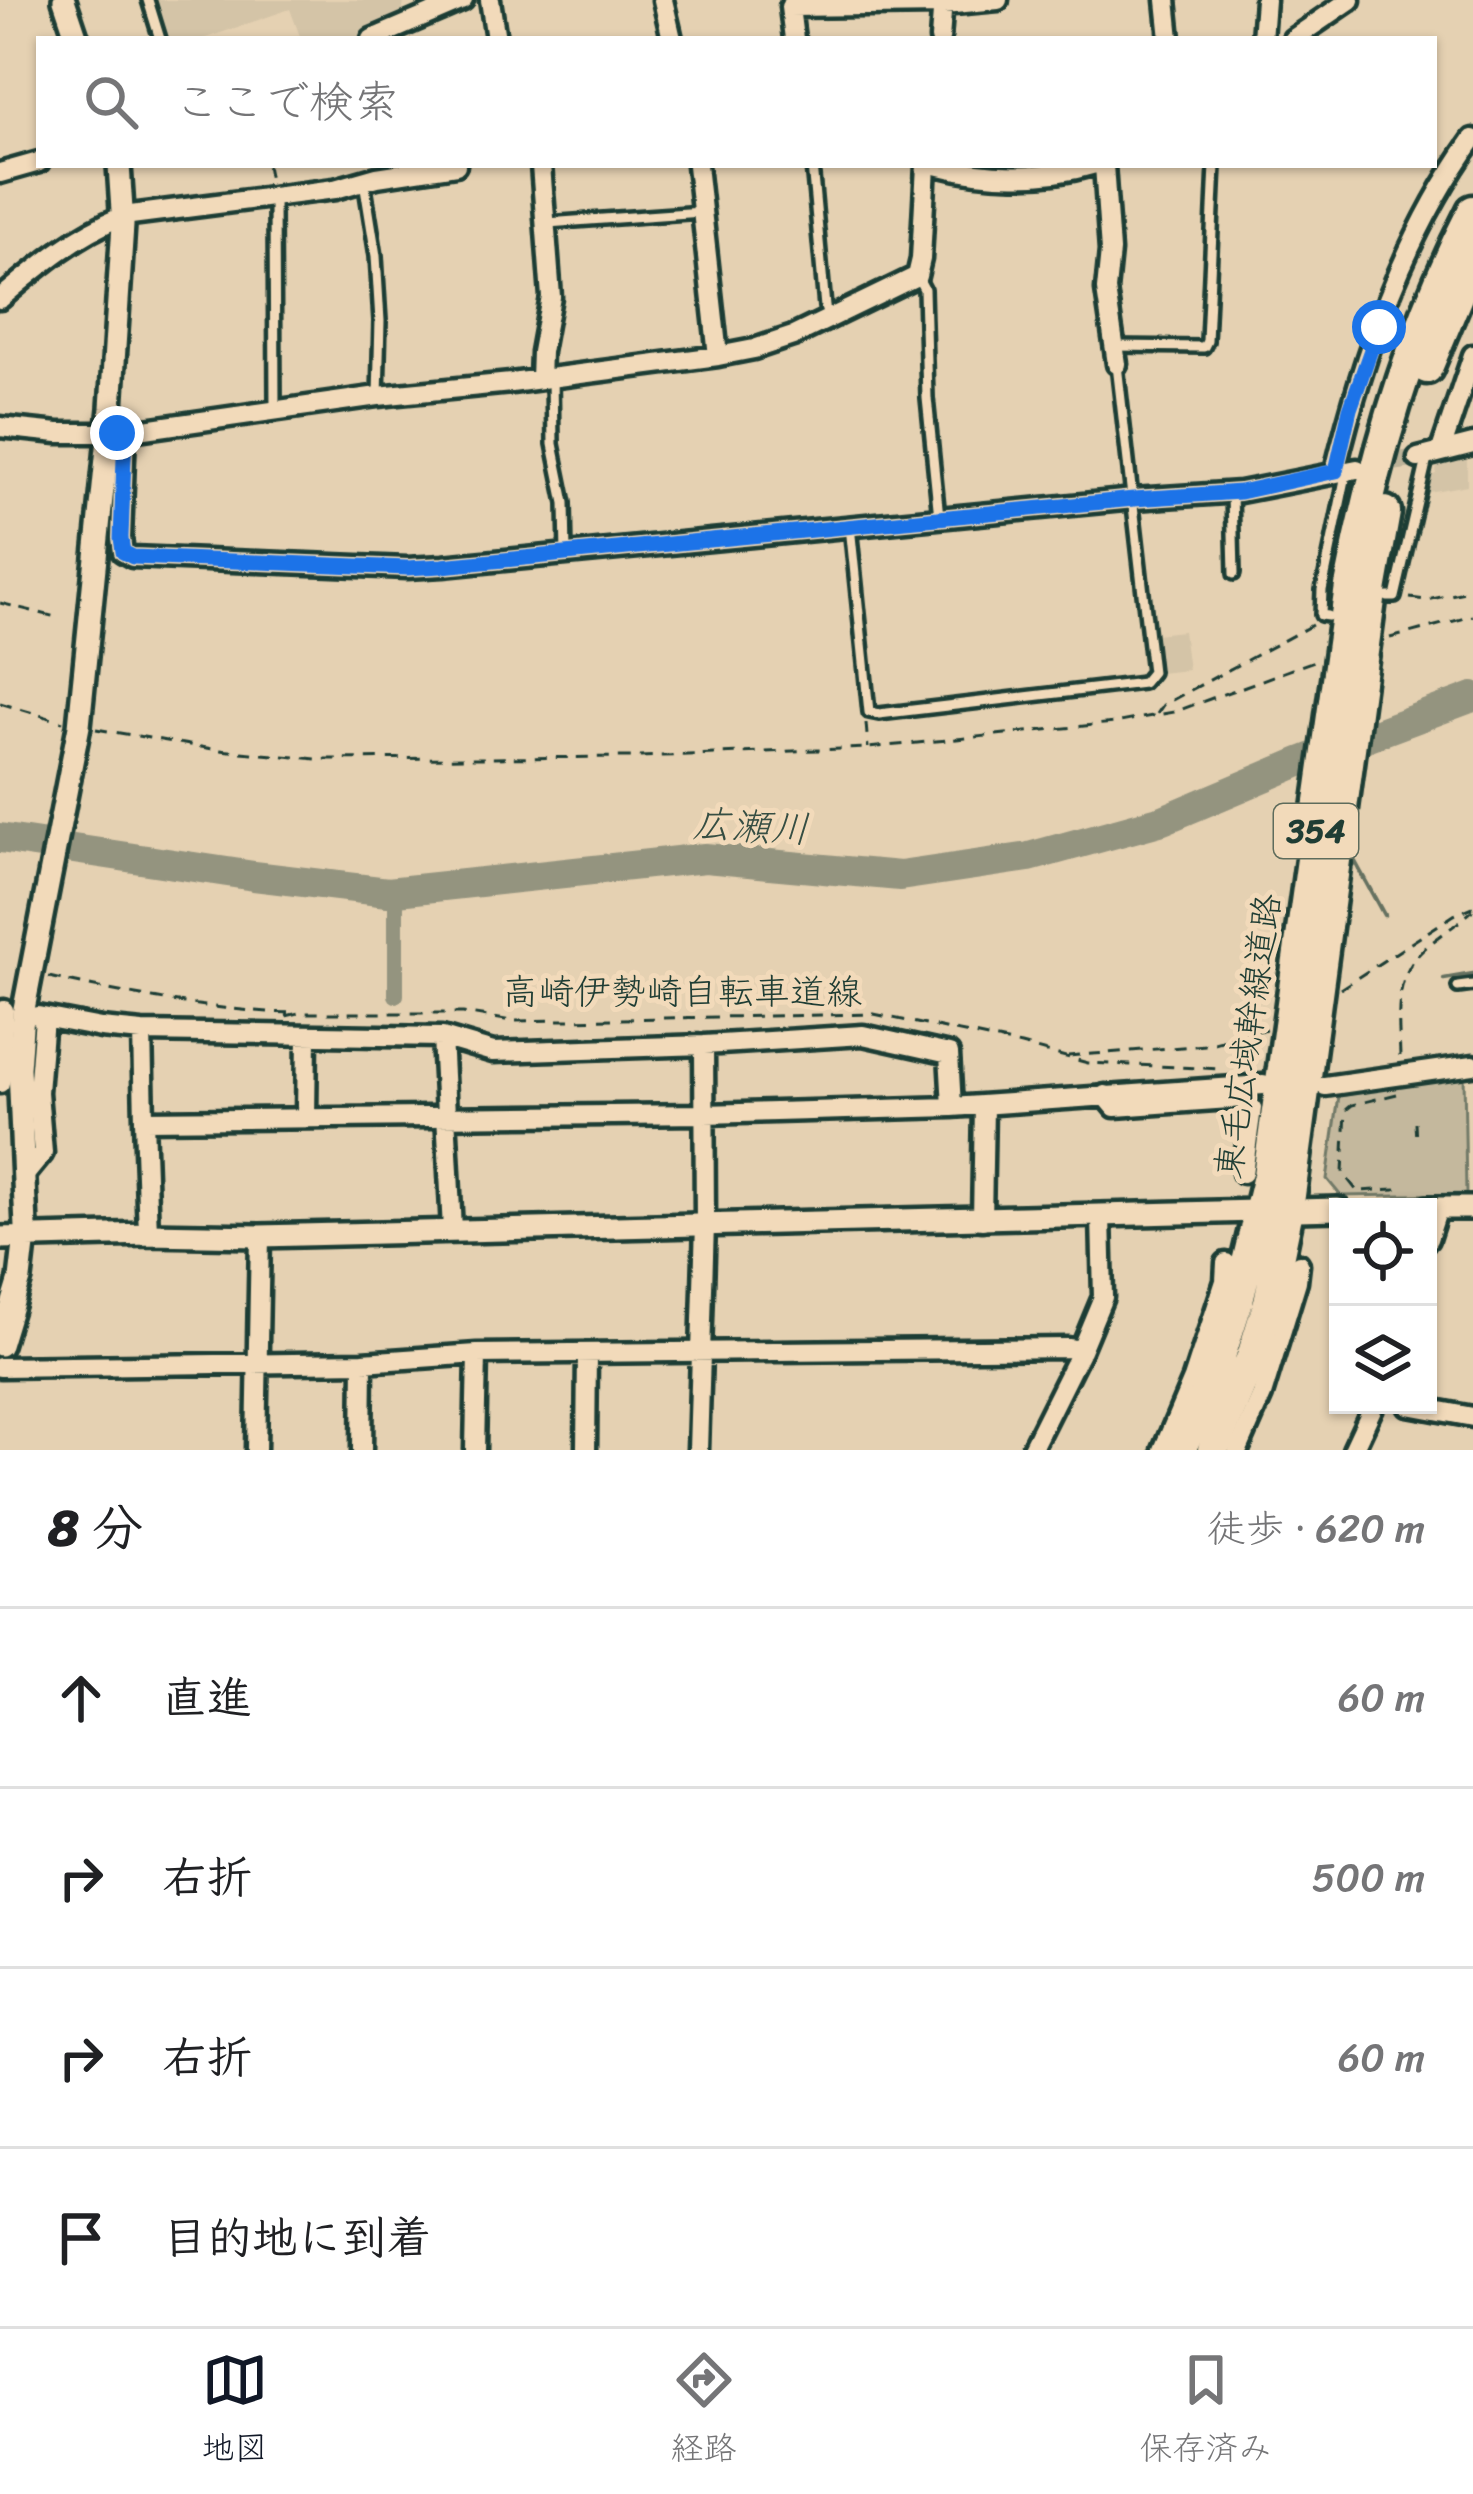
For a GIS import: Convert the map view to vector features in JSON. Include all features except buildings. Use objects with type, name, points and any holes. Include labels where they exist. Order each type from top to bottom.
[{"type":"highway","name":"東毛広域幹線道路","points":[[1352,655],[1350,586],[1399,385],[1442,273],[1473,211]]},
{"type":"highway","name":"東毛広域幹線道路","points":[[1213,1450],[1269,1302],[1275,1211],[1352,655],[1419,391],[1473,258]]},
{"type":"highway","name":"東毛広域幹線道路","points":[[1176,1440],[1214,1375],[1238,1300],[1275,1211]]},
{"type":"street","points":[[64,0],[76,36]]},
{"type":"street","points":[[409,24],[410,0]]},
{"type":"street","points":[[379,36],[463,0]]},
{"type":"street","points":[[490,0],[496,36]]},
{"type":"street","points":[[664,0],[670,36]]},
{"type":"street","points":[[794,36],[789,3],[998,0]]},
{"type":"street","points":[[1166,0],[1170,36]]},
{"type":"street","points":[[1262,36],[1265,0]]},
{"type":"street","points":[[1297,36],[1350,0]]},
{"type":"street","points":[[940,36],[943,2]]},
{"type":"street","points":[[119,168],[123,216],[117,433],[123,552],[133,557],[407,568],[1232,493],[1346,470],[1350,409],[1402,265],[1473,139]]},
{"type":"street","points":[[0,173],[36,163]]},
{"type":"street","points":[[0,299],[64,246],[123,216],[274,198],[440,168]]},
{"type":"street","points":[[542,168],[551,297],[541,352],[546,378]]},
{"type":"street","points":[[697,168],[718,356]]},
{"type":"street","points":[[0,427],[58,434],[117,433],[718,356],[774,343],[917,276],[926,168]]},
{"type":"street","points":[[958,168],[1016,176],[1077,168]]},
{"type":"street","points":[[1104,168],[1110,251],[1106,290],[1115,355]]},
{"type":"street","points":[[1429,454],[1473,355]]},
{"type":"street","points":[[0,1345],[20,1279],[25,1237],[20,1045],[79,727],[117,433]]},
{"type":"street","points":[[1429,454],[1473,444]]},
{"type":"street","points":[[0,1083],[5,1010]]},
{"type":"street","points":[[25,1175],[43,1153],[38,1092],[41,1017],[142,1032],[442,1037],[493,1052],[863,1035],[949,1054],[952,1107]]},
{"type":"street","points":[[142,1032],[148,1234]]},
{"type":"street","points":[[306,1117],[307,1036]]},
{"type":"street","points":[[442,1037],[452,1230]]},
{"type":"street","points":[[698,1450],[705,1224],[704,1045]]},
{"type":"street","points":[[1325,1086],[1473,1065]]},
{"type":"street","points":[[144,1120],[952,1107],[1262,1085]]},
{"type":"street","points":[[1106,1095],[1115,1107],[1244,1098],[1252,1108],[1243,1173]]},
{"type":"street","points":[[982,1220],[984,1105]]},
{"type":"street","points":[[1437,1208],[1473,1208]]},
{"type":"street","points":[[0,1238],[260,1236],[1329,1209]]},
{"type":"street","points":[[1031,1450],[1103,1298],[1101,1216]]},
{"type":"street","points":[[256,1450],[260,1236]]},
{"type":"street","points":[[1176,1440],[1226,1281],[1226,1263]]},
{"type":"street","points":[[1238,1450],[1262,1396],[1299,1264]]},
{"type":"street","points":[[1269,1302],[1279,1343]]},
{"type":"street","points":[[0,1367],[363,1362],[477,1354],[1081,1350]]},
{"type":"street","points":[[586,1450],[587,1353]]},
{"type":"street","points":[[475,1450],[477,1354]]},
{"type":"street","points":[[362,1450],[363,1362]]},
{"type":"street","points":[[1437,1410],[1473,1417]]},
{"type":"street","points":[[1354,1450],[1370,1414]]},
{"type":"lane","points":[[148,0],[159,36]]},
{"type":"lane","points":[[346,168],[376,256],[378,396]]},
{"type":"lane","points":[[812,168],[829,319]]},
{"type":"lane","points":[[850,526],[869,712],[1149,680],[1150,651],[1115,355],[1204,347],[1215,168]]},
{"type":"lane","points":[[274,198],[275,412]]},
{"type":"lane","points":[[547,223],[702,212]]},
{"type":"lane","points":[[917,276],[924,289],[927,398],[939,518]]},
{"type":"lane","points":[[546,378],[565,503],[566,555]]},
{"type":"lane","points":[[1392,597],[1429,454]]},
{"type":"lane","points":[[1325,615],[1322,590],[1346,470]]},
{"type":"lane","points":[[1232,493],[1234,574]]},
{"type":"lane","points":[[1458,987],[1473,986]]},
{"type":"path","points":[[1392,597],[1426,600],[1473,590]]},
{"type":"path","points":[[0,603],[60,618]]},
{"type":"path","points":[[1157,715],[1163,705],[1325,615]]},
{"type":"path","points":[[0,703],[79,727],[317,760],[638,757],[868,748],[1114,723],[1174,712],[1473,616]]},
{"type":"path","points":[[866,721],[868,748]]},
{"type":"path","name":"高崎伊勢崎自転車道線","points":[[1060,1056],[1208,1046],[1340,989],[1454,915],[1473,909]]},
{"type":"path","name":"高崎伊勢崎自転車道線","points":[[1400,1050],[1400,997],[1407,970],[1424,949],[1473,909]]},
{"type":"path","name":"高崎伊勢崎自転車道線","points":[[36,970],[256,1012],[463,1013],[512,1021],[874,1014],[1088,1063],[1227,1070]]},
{"type":"path","name":"高崎伊勢崎自転車道線","points":[[267,1021],[299,1013]]},
{"type":"path","points":[[1396,1094],[1346,1110],[1342,1173],[1357,1191],[1396,1190],[1398,1198]]},
{"type":"path","points":[[1415,1122],[1416,1141]]},
{"type":"shaded area","points":[[153,0],[404,0],[398,23],[363,36],[300,36],[290,9],[212,36],[165,36]]},
{"type":"shaded area","points":[[1467,459],[1467,485],[1423,493],[1437,464]]},
{"type":"shaded area","points":[[1183,631],[1188,670],[1159,673],[1156,634]]},
{"type":"shaded area","points":[[1464,1074],[1466,1194],[1341,1196],[1327,1179],[1339,1096]]},
{"type":"waterway","name":"広瀬川","points":[[0,838],[388,892],[705,858],[900,876],[1029,857],[1163,820],[1473,697]]},
{"type":"waterway","points":[[1300,762],[1309,778]]},
{"type":"waterway","points":[[1349,851],[1384,915]]},
{"type":"waterway","points":[[396,891],[396,995]]},
{"type":"waterway","points":[[1444,979],[1473,974]]},
{"type":"tunnel","points":[[1369,466],[1418,458]]},
{"type":"route","points":[[117,433],[125,432],[121,538],[123,552],[133,557],[442,566],[1240,492],[1336,471],[1350,409],[1379,327]]}]
